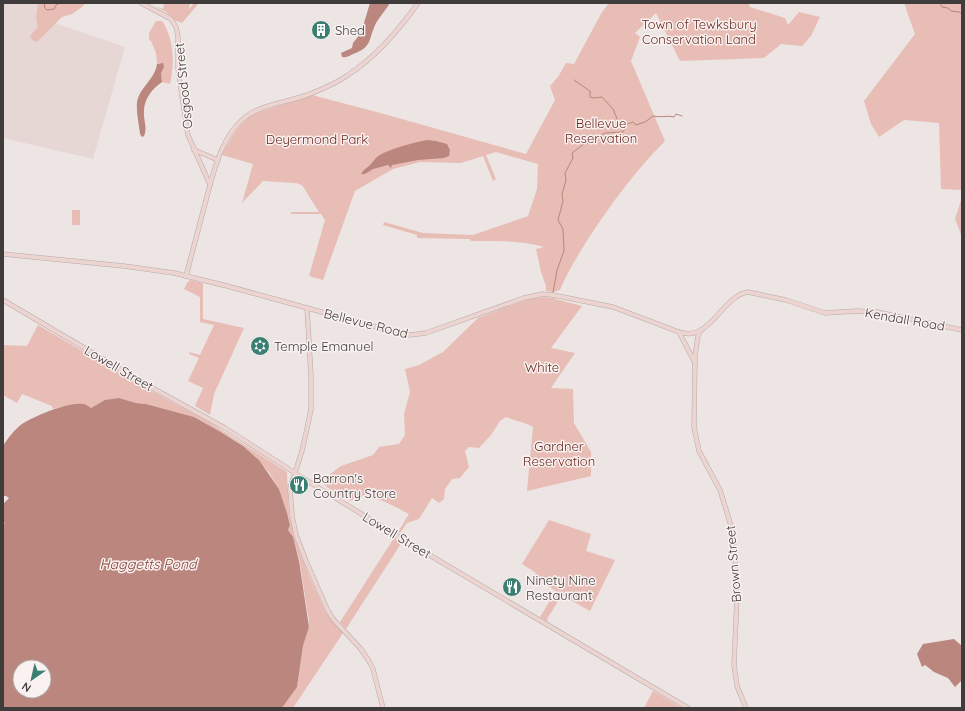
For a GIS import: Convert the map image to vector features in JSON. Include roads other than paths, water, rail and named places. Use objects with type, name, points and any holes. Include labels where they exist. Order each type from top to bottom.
[{"type":"street","name":"Osgood Street","points":[[141,3],[171,19],[176,27],[178,43],[178,68],[188,135],[210,185]]},
{"type":"street","points":[[186,276],[218,160],[230,134],[242,119],[256,111],[311,93],[348,75],[369,60],[418,3]]},
{"type":"street","points":[[194,150],[218,160]]},
{"type":"street","name":"Bellevue Road","points":[[3,254],[143,268],[186,276],[410,335],[418,335],[524,298],[543,294],[613,308],[679,332],[688,334],[702,330]]},
{"type":"street","name":"Kendall Road","points":[[702,330],[733,300],[744,292],[752,292],[786,300],[825,313],[857,311],[877,312],[962,330]]},
{"type":"street","name":"Lowell Street","points":[[3,300],[153,388],[225,428],[295,473],[518,608],[688,708]]},
{"type":"street","points":[[307,308],[311,376],[311,409],[290,488],[292,515],[296,535],[330,614],[360,648],[369,661],[373,669],[384,708]]},
{"type":"street","name":"Brown Street","points":[[702,330],[696,344],[694,420],[697,442],[702,457],[720,490],[733,534],[737,604],[734,665],[737,686],[746,708]]},
{"type":"street","points":[[679,332],[695,364]]},
{"type":"water","points":[[370,3],[390,3],[376,23],[367,45],[348,57],[342,57],[341,53],[352,48],[353,43],[361,33]]},
{"type":"water","points":[[163,63],[164,67],[161,73],[162,82],[152,91],[145,102],[144,114],[146,130],[144,136],[142,137],[140,134],[137,114],[137,102],[141,92],[156,69],[157,64]]},
{"type":"water","points":[[427,140],[447,144],[450,150],[449,156],[392,165],[391,168],[388,165],[373,169],[365,174],[361,174],[380,155],[400,147]]},
{"type":"water","name":"Haggetts Pond","points":[[119,398],[194,417],[243,446],[259,460],[279,489],[290,525],[288,530],[293,537],[299,561],[309,627],[303,646],[297,687],[282,708],[3,708],[3,525],[5,523],[3,522],[3,504],[9,498],[3,496],[3,446],[19,426],[51,410],[76,404],[84,404],[91,408],[105,400]]},
{"type":"water","points":[[954,639],[962,646],[962,680],[955,687],[948,678],[934,672],[925,665],[922,667],[917,654],[923,644]]},
{"type":"waterway","points":[[44,3],[47,10],[54,9],[56,5],[60,3]]},
{"type":"waterway","points":[[940,3],[942,7],[962,14]]},
{"type":"waterway","points":[[574,80],[590,91],[590,97],[602,97],[613,109],[618,121],[624,125]]},
{"type":"waterway","points":[[625,125],[633,122],[636,125],[645,122],[653,116],[674,117],[676,114],[682,116]]},
{"type":"waterway","points":[[553,293],[557,270],[564,251],[563,229],[558,220],[563,201],[562,194],[566,180],[565,173],[573,158],[572,153],[584,144],[589,143],[591,140],[605,133],[623,132],[625,128],[624,125]]},
{"type":"place","name":"Shed","points":[[321,30]]},
{"type":"place","name":"Temple Emanuel","points":[[260,346]]},
{"type":"place","name":"Barron's Country Store","points":[[299,485]]},
{"type":"place","name":"Ninety Nine Restaurant","points":[[512,587]]},
{"type":"park label","name":"Town of Tewksbury Conservation Land","points":[[699,32]]},
{"type":"park label","name":"Bellevue Reservation","points":[[601,130]]},
{"type":"park label","name":"Deyermond Park","points":[[317,139]]},
{"type":"park label","name":"White","points":[[542,367]]},
{"type":"park label","name":"Gardner Reservation","points":[[559,454]]}]
